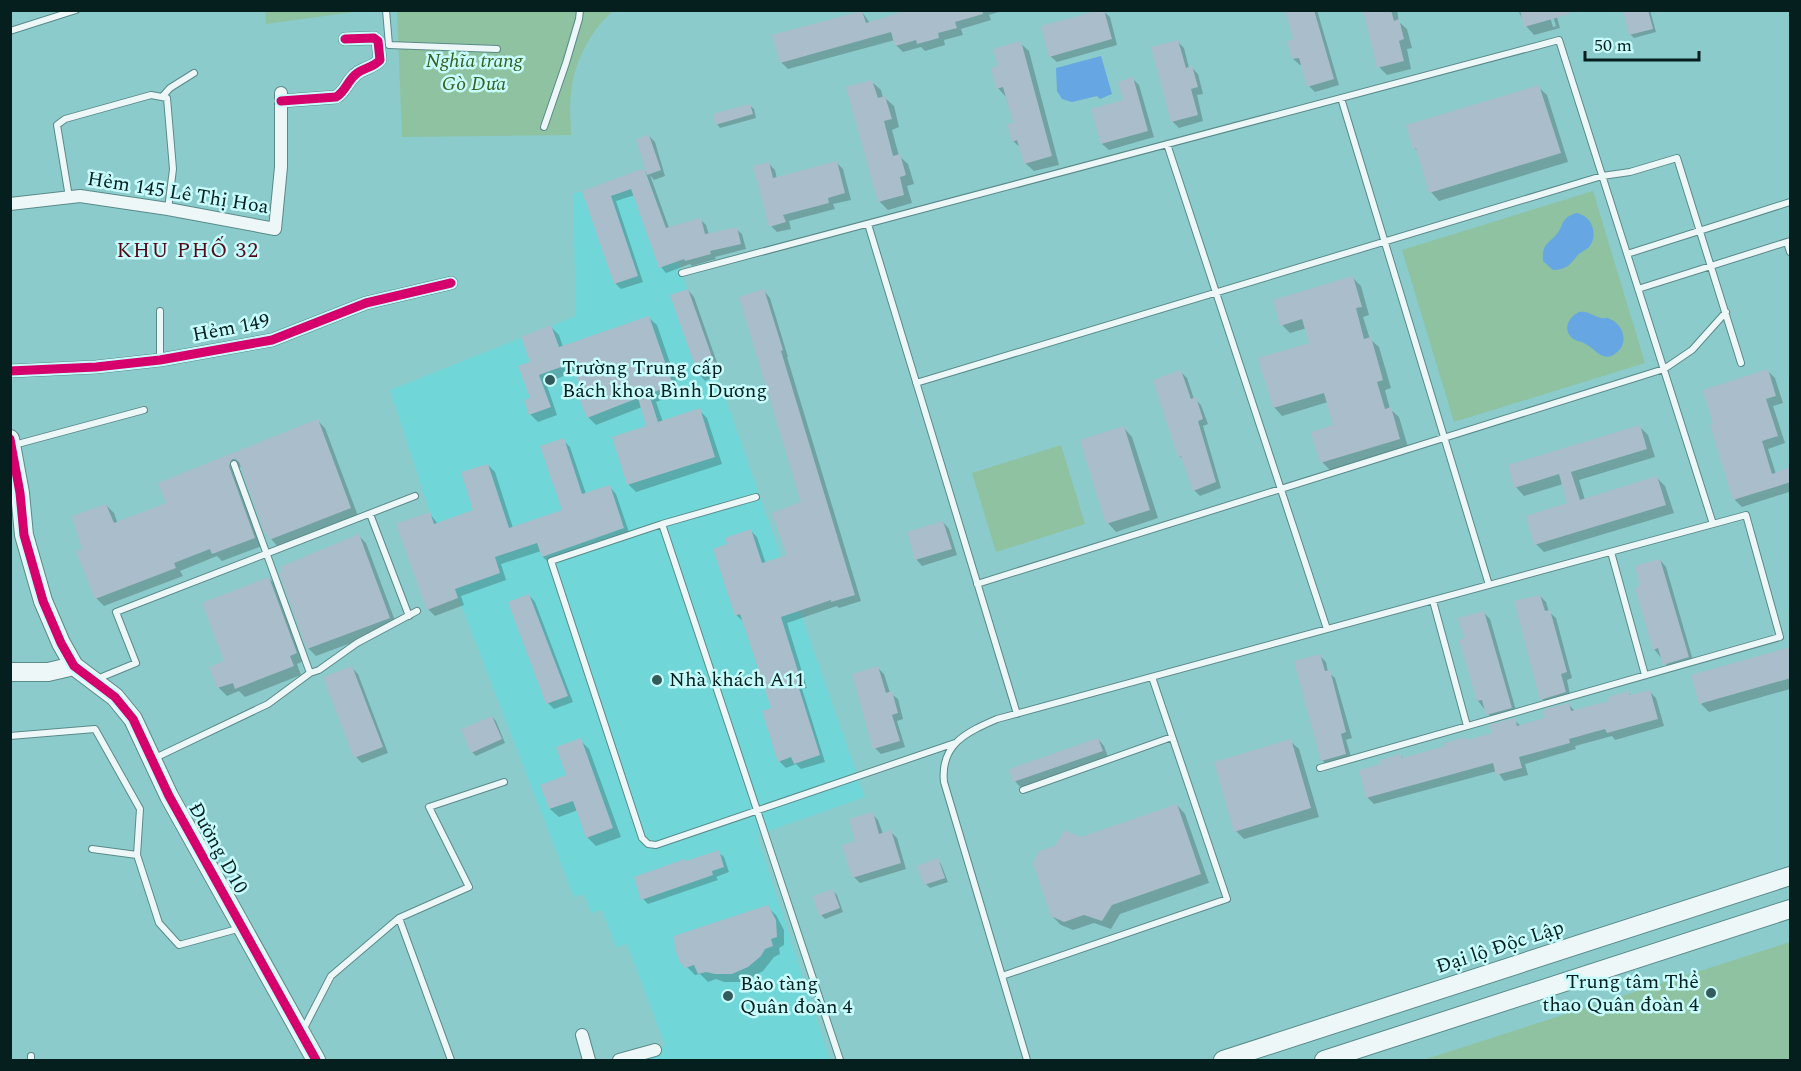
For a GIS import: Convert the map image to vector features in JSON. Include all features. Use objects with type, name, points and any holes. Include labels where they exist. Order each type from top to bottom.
[{"type":"main road","points":[[10,672],[48,672],[74,666],[60,643],[43,601],[15,494],[12,451]]},
{"type":"main road","name":"Đường D10","points":[[74,666],[95,680],[126,709],[169,796],[300,1035],[316,1060]]},
{"type":"main road","name":"Đại lộ Độc Lập","points":[[1223,1060],[1791,876]]},
{"type":"main road","points":[[1324,1060],[1791,909]]},
{"type":"street","name":"Hẻm 145 Lê Thị Hoa","points":[[10,204],[80,196],[168,209],[275,229],[281,167],[281,97],[336,97],[341,94],[356,73],[377,64],[380,60],[378,41],[374,38],[345,39]]},
{"type":"street","name":"Hẻm 149","points":[[10,371],[96,367],[160,360],[272,340],[366,303],[451,283]]},
{"type":"street","points":[[582,1035],[589,1060]]},
{"type":"street","points":[[619,1060],[655,1050]]},
{"type":"lane","points":[[10,31],[76,10]]},
{"type":"lane","points":[[386,10],[389,45],[497,49]]},
{"type":"lane","points":[[544,127],[566,63],[579,19],[579,10]]},
{"type":"lane","points":[[682,273],[1559,40],[1713,524]]},
{"type":"lane","points":[[162,97],[194,73]]},
{"type":"lane","points":[[69,197],[57,124],[66,119],[151,95],[167,98],[172,169],[168,209]]},
{"type":"lane","points":[[1341,98],[1489,585]]},
{"type":"lane","points":[[1167,144],[1327,629]]},
{"type":"lane","points":[[916,383],[1602,176],[1630,172],[1677,158],[1741,363]]},
{"type":"lane","points":[[1627,254],[1791,202]]},
{"type":"lane","points":[[868,224],[1017,714]]},
{"type":"lane","points":[[1638,289],[1789,242],[1791,252]]},
{"type":"lane","points":[[160,311],[160,360]]},
{"type":"lane","points":[[977,584],[1664,369],[1692,350],[1725,312]]},
{"type":"lane","points":[[12,451],[144,410]]},
{"type":"lane","points":[[234,464],[310,673]]},
{"type":"lane","points":[[95,680],[136,663],[116,612],[415,496]]},
{"type":"lane","points":[[756,497],[662,524],[551,561],[640,835],[648,844],[656,844],[955,743],[985,724],[1017,714],[1746,515],[1780,637],[1320,768]]},
{"type":"lane","points":[[370,514],[409,616]]},
{"type":"lane","points":[[662,524],[840,1060]]},
{"type":"lane","points":[[1611,552],[1646,675]]},
{"type":"lane","points":[[1433,601],[1467,726]]},
{"type":"lane","points":[[151,760],[268,704],[310,673],[319,670],[381,629],[417,611]]},
{"type":"lane","points":[[1002,976],[1227,899],[1152,677]]},
{"type":"lane","points":[[10,736],[95,729],[140,809],[137,855],[159,923],[179,945],[241,928]]},
{"type":"lane","points":[[1023,790],[1172,737]]},
{"type":"lane","points":[[955,743],[945,759],[945,782],[1027,1060]]},
{"type":"lane","points":[[300,1035],[331,976],[399,918],[470,887],[429,807],[504,782]]},
{"type":"lane","points":[[92,849],[137,855]]},
{"type":"lane","points":[[399,918],[451,1060]]},
{"type":"shaded area","points":[[1101,56],[1112,94],[1100,99],[1097,96],[1072,102],[1062,99],[1057,91],[1056,68]]},
{"type":"shaded area","points":[[645,168],[865,797],[757,835],[830,1060],[632,1060],[631,1057],[665,1045],[627,944],[616,947],[602,910],[591,913],[584,894],[574,897],[455,589],[390,390],[576,316],[573,194]]},
{"type":"shaded area","points":[[1576,213],[1590,221],[1594,231],[1592,242],[1567,266],[1553,270],[1543,261],[1544,248],[1559,231],[1565,220]]},
{"type":"shaded area","points":[[1579,312],[1607,318],[1619,326],[1624,340],[1616,353],[1607,357],[1603,356],[1569,335],[1568,324]]},
{"type":"green space","points":[[265,10],[361,10],[361,11],[266,24]]},
{"type":"green space","name":"Nghĩa trang Gò Dưa","points":[[397,11],[613,11],[590,38],[576,70],[570,98],[571,135],[402,137]]},
{"type":"green space","points":[[1593,191],[1645,363],[1454,422],[1402,250]]},
{"type":"green space","points":[[1061,445],[1085,524],[996,552],[972,473]]},
{"type":"green space","name":"Trung tâm Thể thao Quân đoàn 4","points":[[1790,942],[1790,1060],[1423,1060]]},
{"type":"building","points":[[908,10],[982,10],[983,14],[955,22],[957,28],[938,33],[939,38],[917,44],[916,40],[895,46],[891,32],[780,63],[772,35],[862,11],[866,23]]},
{"type":"building","points":[[1104,10],[1112,39],[1049,57],[1041,26]]},
{"type":"building","points":[[1285,10],[1314,10],[1334,79],[1307,87],[1299,58],[1292,59],[1287,41],[1293,39]]},
{"type":"building","points":[[1363,10],[1391,10],[1394,21],[1399,19],[1404,39],[1399,41],[1404,61],[1377,68]]},
{"type":"building","points":[[1520,10],[1570,10],[1570,14],[1524,27]]},
{"type":"building","points":[[1623,10],[1648,10],[1653,29],[1629,35]]},
{"type":"building","points":[[1178,40],[1186,68],[1192,66],[1198,87],[1191,89],[1198,115],[1171,122],[1151,47]]},
{"type":"building","points":[[1021,41],[1052,156],[1024,164],[1017,140],[1012,142],[1007,124],[1013,123],[1003,87],[996,89],[991,68],[998,66],[993,49]]},
{"type":"building","points":[[1133,77],[1148,131],[1101,144],[1091,109],[1123,100],[1118,82]]},
{"type":"building","points":[[872,80],[878,98],[885,96],[892,119],[884,121],[893,156],[900,154],[906,175],[900,177],[904,195],[878,202],[846,87]]},
{"type":"building","points":[[1539,85],[1561,153],[1429,193],[1416,148],[1413,149],[1406,125]]},
{"type":"building","points":[[750,104],[753,114],[715,125],[713,114]]},
{"type":"building","points":[[649,135],[661,170],[647,175],[636,139]]},
{"type":"building","points":[[837,161],[845,193],[828,198],[829,203],[783,215],[786,222],[769,227],[753,166],[769,162],[773,178]]},
{"type":"building","points":[[644,168],[666,228],[701,218],[705,234],[737,227],[741,244],[710,251],[711,254],[685,261],[684,259],[659,268],[631,189],[611,196],[638,276],[614,284],[582,191]]},
{"type":"building","points":[[1353,276],[1362,307],[1356,308],[1364,339],[1371,337],[1383,380],[1377,382],[1385,409],[1391,407],[1400,439],[1320,463],[1311,432],[1333,425],[1324,393],[1273,408],[1258,358],[1309,343],[1302,319],[1280,326],[1273,300]]},
{"type":"building","points":[[688,289],[716,368],[698,375],[670,295]]},
{"type":"building","points":[[764,289],[855,595],[831,602],[831,600],[781,617],[801,681],[797,682],[820,755],[794,764],[791,757],[778,762],[762,711],[771,708],[740,614],[735,616],[713,549],[727,544],[725,538],[751,529],[762,563],[787,555],[772,513],[801,502],[739,297]]},
{"type":"building","points":[[649,316],[673,385],[649,394],[658,422],[700,408],[715,457],[627,485],[612,437],[646,426],[638,398],[587,418],[580,400],[584,399],[572,363],[539,375],[551,407],[529,415],[524,400],[530,398],[518,366],[530,362],[521,337],[551,325],[559,347]]},
{"type":"building","points":[[1768,369],[1776,396],[1766,399],[1778,436],[1762,441],[1772,474],[1791,467],[1791,482],[1733,500],[1710,425],[1713,424],[1703,390]]},
{"type":"building","points":[[1181,370],[1191,399],[1196,397],[1203,419],[1198,421],[1216,482],[1193,491],[1181,456],[1178,457],[1153,380]]},
{"type":"building","points":[[318,419],[351,508],[269,540],[239,462],[232,459],[229,466],[255,538],[212,554],[210,549],[174,563],[176,568],[95,599],[76,551],[82,549],[72,516],[106,504],[114,523],[166,503],[158,483]]},
{"type":"building","points":[[1640,425],[1647,449],[1571,472],[1580,500],[1657,476],[1666,505],[1534,545],[1526,516],[1567,503],[1559,474],[1514,488],[1508,465]]},
{"type":"building","points":[[1124,426],[1150,510],[1106,524],[1080,440]]},
{"type":"building","points":[[564,438],[582,494],[610,485],[624,528],[542,557],[537,543],[495,557],[500,573],[455,589],[458,598],[427,610],[396,524],[430,512],[434,524],[473,510],[461,472],[488,464],[509,528],[562,510],[540,446]]},
{"type":"building","points":[[943,521],[952,549],[915,560],[907,532]]},
{"type":"building","points":[[359,534],[390,618],[307,649],[279,573],[282,572],[280,567]]},
{"type":"building","points":[[1660,559],[1689,657],[1663,665],[1658,648],[1653,650],[1635,588],[1640,586],[1635,566]]},
{"type":"building","points":[[269,577],[297,653],[290,656],[294,666],[235,689],[233,683],[217,688],[209,667],[224,661],[202,603]]},
{"type":"building","points":[[529,594],[568,696],[546,704],[508,602]]},
{"type":"building","points":[[1540,595],[1545,611],[1550,610],[1567,672],[1561,674],[1566,692],[1540,700],[1514,601]]},
{"type":"building","points":[[1484,611],[1512,708],[1486,715],[1482,700],[1477,701],[1459,640],[1464,638],[1458,618]]},
{"type":"building","points":[[1791,647],[1791,678],[1699,704],[1691,675]]},
{"type":"building","points":[[1320,654],[1325,671],[1330,670],[1346,732],[1341,734],[1346,754],[1321,761],[1294,661]]},
{"type":"building","points":[[352,666],[383,747],[354,758],[323,677]]},
{"type":"building","points":[[878,666],[886,693],[892,691],[898,713],[892,715],[900,741],[873,749],[852,674]]},
{"type":"building","points":[[1650,690],[1658,719],[1607,733],[1605,729],[1569,739],[1570,743],[1519,757],[1522,768],[1496,775],[1493,763],[1366,798],[1359,770],[1381,764],[1380,760],[1401,754],[1402,758],[1445,746],[1444,743],[1492,733],[1489,725],[1515,718],[1517,726],[1545,718],[1543,710],[1569,703],[1571,711],[1609,701],[1608,697],[1629,691],[1630,695]]},
{"type":"building","points":[[492,716],[502,739],[471,753],[461,729]]},
{"type":"building","points":[[581,738],[613,828],[586,838],[573,801],[549,809],[540,785],[566,775],[556,747]]},
{"type":"building","points":[[1098,738],[1103,751],[1013,782],[1009,769]]},
{"type":"building","points":[[1291,739],[1311,808],[1234,832],[1214,762]]},
{"type":"building","points":[[1177,804],[1201,874],[1112,905],[1102,921],[1084,915],[1064,922],[1051,916],[1033,863],[1039,851],[1055,846],[1064,830],[1081,837]]},
{"type":"building","points":[[873,812],[879,834],[891,830],[901,863],[852,878],[842,845],[855,841],[849,819]]},
{"type":"building","points":[[719,850],[724,867],[712,871],[713,875],[641,900],[634,877]]},
{"type":"building","points":[[938,858],[945,878],[924,885],[917,866]]},
{"type":"building","points":[[833,889],[840,908],[819,916],[813,896]]},
{"type":"building","points":[[768,905],[776,920],[777,937],[771,939],[773,946],[765,949],[761,956],[748,967],[732,974],[706,972],[698,974],[694,965],[685,968],[680,962],[675,949],[674,936]]},
{"type":"cycle path","points":[[281,101],[336,97],[355,75],[380,60],[378,41],[374,38],[345,39]]},
{"type":"cycle path","points":[[10,371],[96,367],[160,360],[272,340],[366,303],[451,283]]},
{"type":"cycle path","points":[[10,439],[20,493],[24,535],[43,601],[61,643],[74,666],[115,697],[133,719],[169,796],[316,1060]]},
{"type":"place","name":"Trường Trung cấp Bách khoa Bình Dương","points":[[550,380]]},
{"type":"place","name":"Nhà khách A11","points":[[657,680]]},
{"type":"place","name":"Trung tâm Thể thao Quân đoàn 4","points":[[1711,993]]},
{"type":"place","name":"Bảo tàng Quân đoàn 4","points":[[728,996]]},
{"type":"district","name":"KHU PHỐ 32","points":[[188,251]]}]
